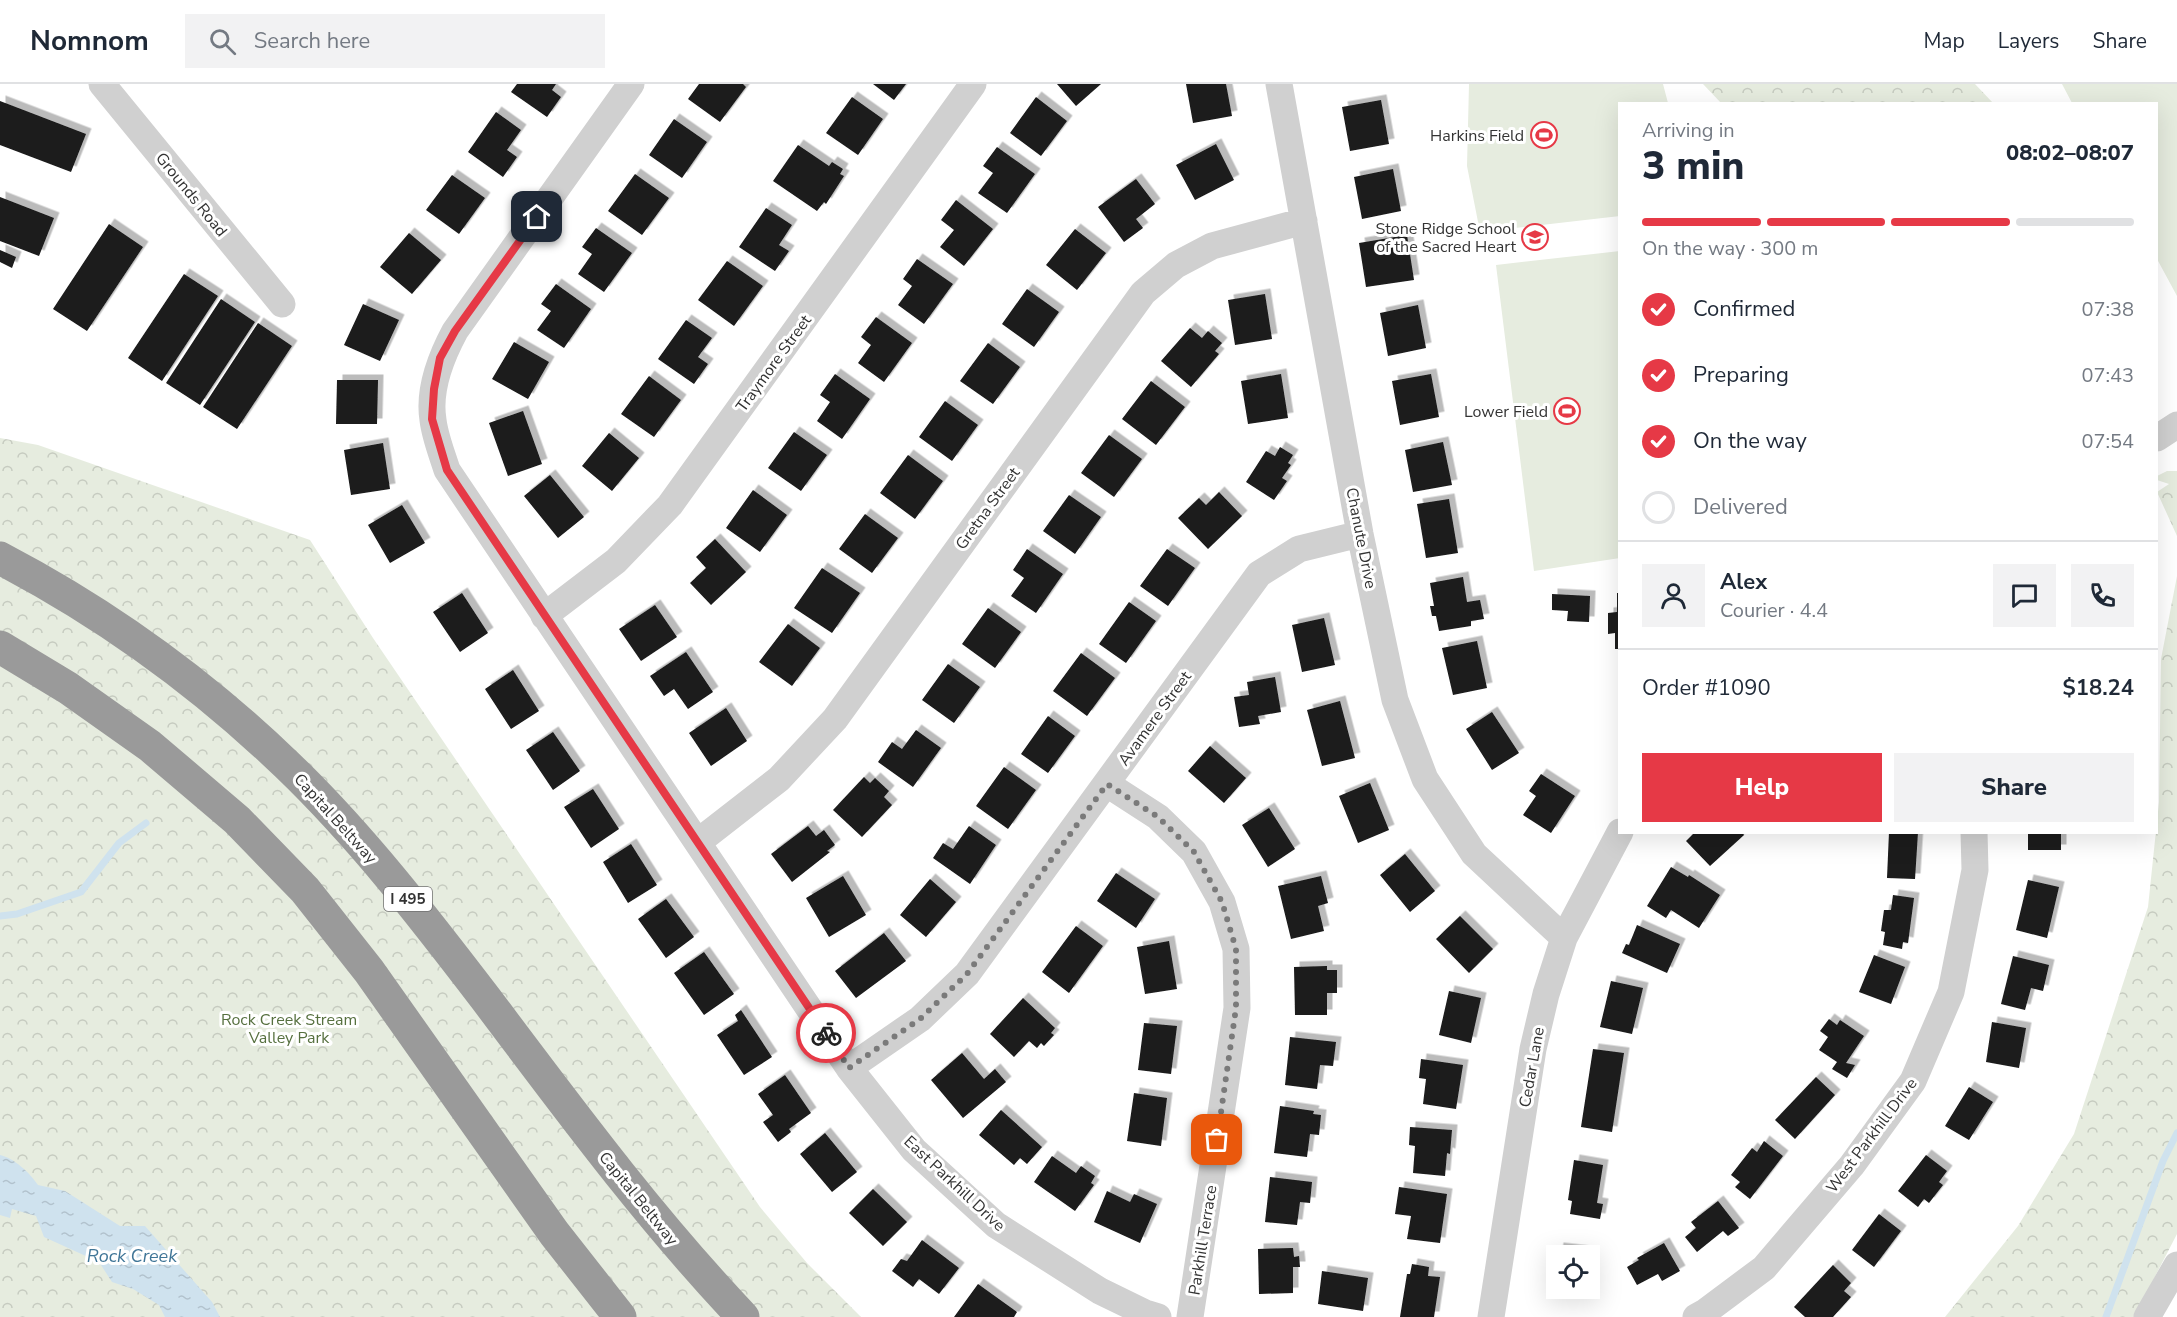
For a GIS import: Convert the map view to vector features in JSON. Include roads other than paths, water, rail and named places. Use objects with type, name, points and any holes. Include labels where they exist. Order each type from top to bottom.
[{"type":"highway","name":"Capital Beltway","points":[[0,558],[119,628],[200,688],[288,765],[358,840],[430,926],[623,1180],[699,1271],[743,1317]]},
{"type":"highway","points":[[0,647],[68,688],[150,746],[237,820],[305,890],[369,971],[554,1233],[620,1317]]},
{"type":"street","name":"Grounds Road","points":[[102,84],[282,304]]},
{"type":"street","name":"East Parkhill Drive","points":[[631,84],[455,331],[440,358],[434,389],[432,419],[447,470],[849,1068],[914,1150],[996,1225],[1100,1291],[1158,1317]]},
{"type":"street","name":"Traymore Street","points":[[544,616],[616,561],[670,505],[973,84]]},
{"type":"street","name":"Chanute Drive","points":[[1279,84],[1360,534],[1395,700],[1425,779],[1474,854],[1564,938]]},
{"type":"street","name":"Gretna Street","points":[[698,842],[779,780],[835,719],[1143,293],[1176,265],[1212,246],[1304,221]]},
{"type":"street","points":[[2158,437],[2177,424]]},
{"type":"street","name":"Avamere Street","points":[[849,1068],[920,1019],[967,974],[1259,574],[1299,549],[1360,534]]},
{"type":"street","name":"Parkhill Terrace","points":[[1107,784],[1158,817],[1194,852],[1222,902],[1236,949],[1236,1008],[1190,1317]]},
{"type":"street","name":"Cedar Lane","points":[[1491,1317],[1533,1049],[1546,994],[1564,938],[1619,834]]},
{"type":"street","name":"West Parkhill Drive","points":[[1696,1317],[1764,1268],[1852,1165],[1913,1081],[1952,992],[1976,870],[1974,834]]},
{"type":"street","points":[[2147,1317],[2177,1265]]},
{"type":"water","name":"Rock Creek","points":[[0,1155],[11,1159],[38,1185],[65,1191],[120,1226],[145,1226],[212,1302],[220,1317],[165,1317],[159,1305],[133,1289],[112,1282],[99,1262],[44,1237],[36,1216],[12,1209],[10,1218],[0,1215]]},
{"type":"waterway","points":[[0,916],[17,914],[81,892],[119,843],[146,823]]},
{"type":"waterway","points":[[2106,1317],[2163,1161],[2177,1133]]},
{"type":"place","name":"Harkins Field","points":[[1544,135]]},
{"type":"place","name":"Stone Ridge School of the Sacred Heart","points":[[1535,237]]},
{"type":"place","name":"Lower Field","points":[[1567,411]]},
{"type":"park label","name":"Rock Creek Stream Valley Park","points":[[289,1028]]}]
